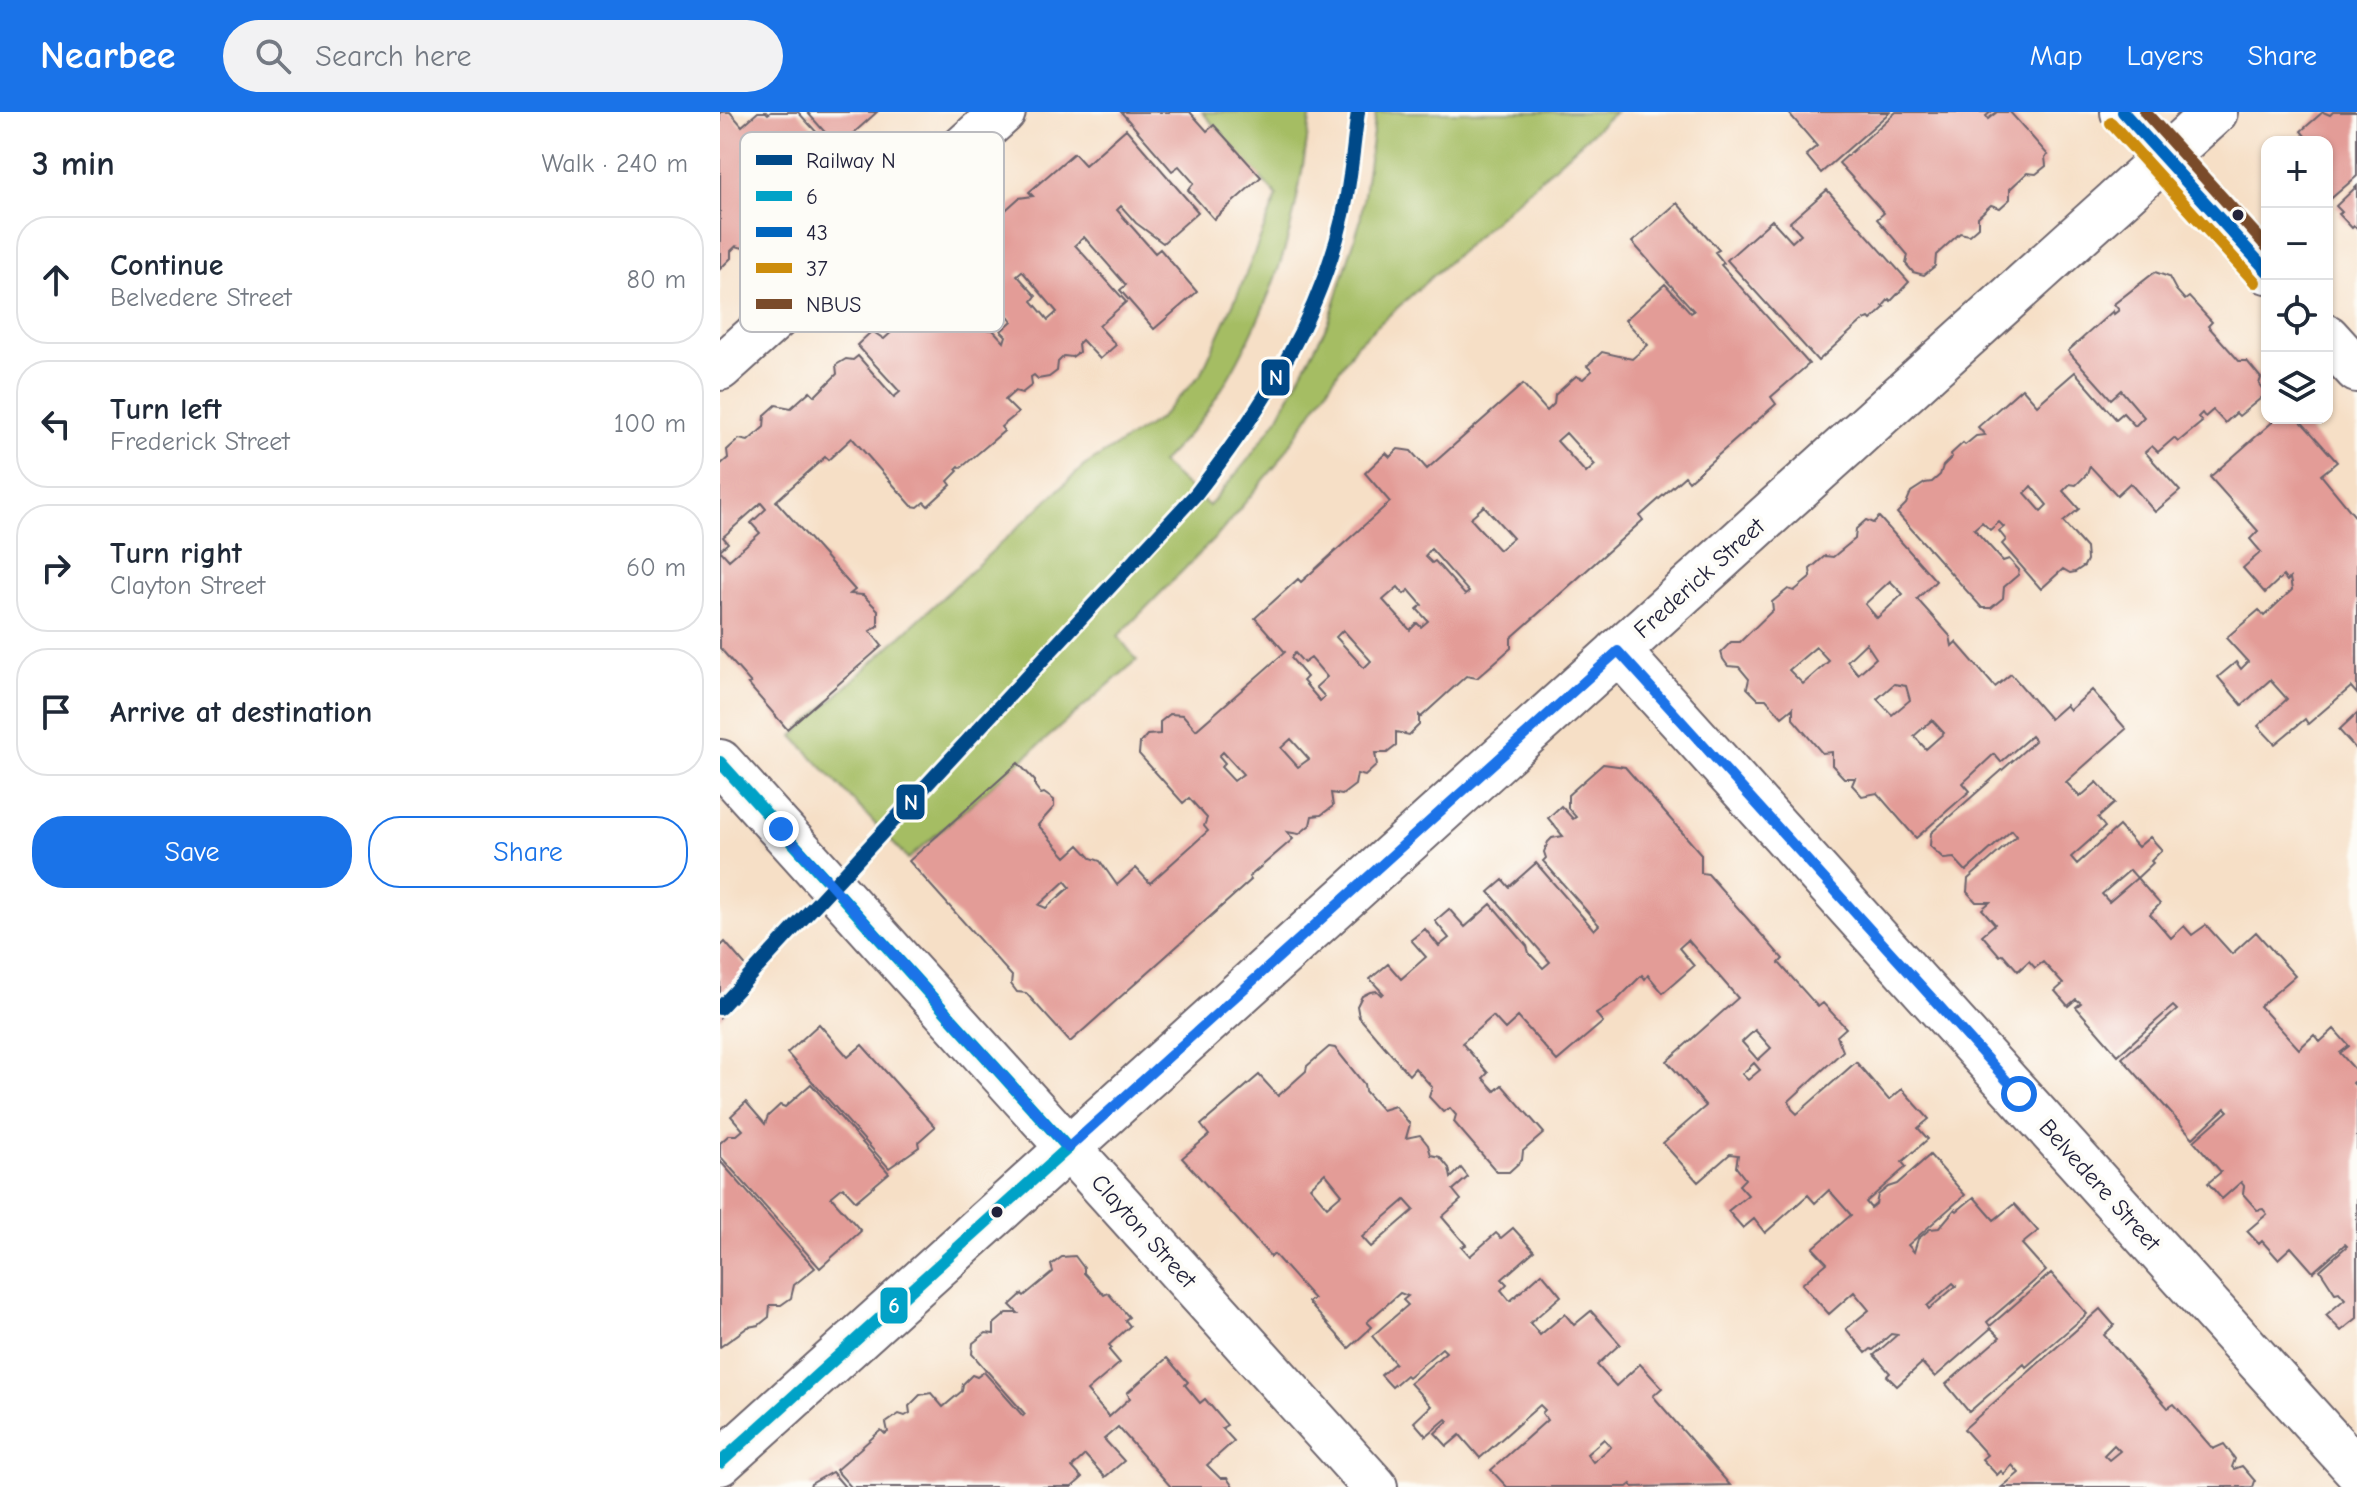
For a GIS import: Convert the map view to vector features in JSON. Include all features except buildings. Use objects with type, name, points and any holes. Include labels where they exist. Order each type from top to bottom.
[{"type":"street","points":[[981,132],[1003,112]]},
{"type":"street","points":[[2123,112],[2261,264]]},
{"type":"street","name":"Frederick Street","points":[[720,1463],[2215,112]]},
{"type":"street","points":[[720,368],[760,332]]},
{"type":"street","points":[[2333,344],[2357,370]]},
{"type":"street","name":"Belvedere Street","points":[[1618,651],[2357,1470]]},
{"type":"street","name":"Clayton Street","points":[[720,762],[1375,1487]]},
{"type":"green space","points":[[1202,112],[1311,112],[1290,229],[1260,314],[1238,361],[1212,403],[1199,422],[1161,463],[1209,506],[1279,416],[1329,321],[1360,222],[1376,112],[1615,112],[1356,345],[1278,463],[1219,534],[1118,636],[1137,660],[908,859],[793,736],[1084,466],[1159,419],[1201,374],[1240,289],[1277,196]]},
{"type":"rail line","name":"N","points":[[720,1008],[1196,494],[1243,430],[1285,362],[1319,291],[1343,215],[1358,112]]},
{"type":"transit line","name":"43","points":[[2123,112],[2261,264]]},
{"type":"transit line","name":"NBUS","points":[[2145,112],[2261,240]]},
{"type":"transit line","name":"37","points":[[2111,123],[2255,282]]},
{"type":"transit line","name":"6","points":[[720,762],[1068,1148]]},
{"type":"transit line","name":"6","points":[[720,1463],[1068,1148]]},
{"type":"route","points":[[781,829],[1068,1148],[1618,651],[2019,1094]]}]
